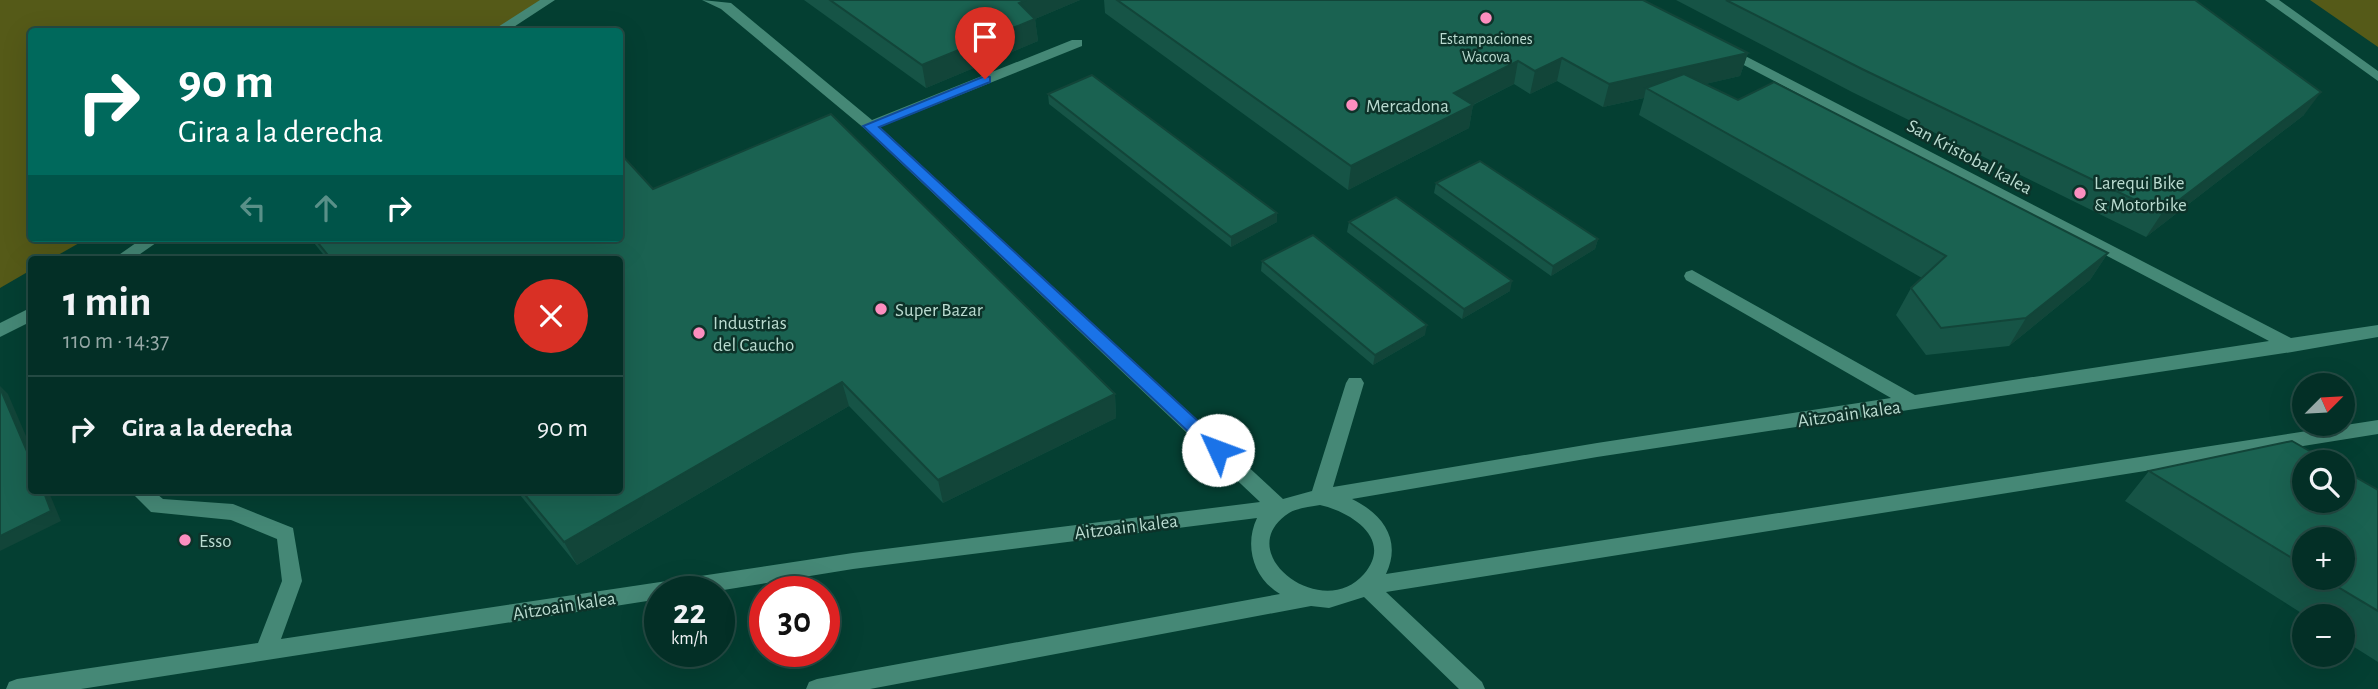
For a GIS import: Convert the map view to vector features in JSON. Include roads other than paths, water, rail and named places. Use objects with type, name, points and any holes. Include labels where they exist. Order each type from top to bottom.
[{"type":"street","points":[[503,28],[549,0]]},
{"type":"street","points":[[708,0],[724,3],[870,126],[1279,507]]},
{"type":"street","points":[[2271,0],[2378,77]]},
{"type":"street","name":"San Kristobal kalea","points":[[1705,38],[2292,346]]},
{"type":"street","points":[[870,126],[1077,43]]},
{"type":"street","points":[[126,256],[149,242]]},
{"type":"street","points":[[1692,276],[1914,403]]},
{"type":"street","points":[[0,331],[28,317]]},
{"type":"street","name":"Aitzoain kalea","points":[[1320,497],[1597,450],[2378,331]]},
{"type":"street","points":[[1320,497],[1355,383]]},
{"type":"street","points":[[1366,586],[2378,427]]},
{"type":"street","points":[[144,494],[158,506],[233,512],[286,534],[292,581],[266,650]]},
{"type":"street","points":[[817,689],[1309,598],[1330,600],[1349,596],[1366,586],[1378,572],[1383,556],[1381,539],[1373,523],[1358,509],[1340,500],[1320,497],[1291,501],[1266,518],[1259,533],[1258,549],[1262,565],[1281,586],[1309,598]]},
{"type":"street","name":"Aitzoain kalea","points":[[17,689],[853,561],[1279,507]]},
{"type":"street","points":[[1366,586],[1474,689]]},
{"type":"place","name":"Estampaciones Wacova","points":[[1486,18]]},
{"type":"place","name":"Mercadona","points":[[1352,105]]},
{"type":"place","name":"Larequi Bike & Motorbike","points":[[2080,193]]},
{"type":"place","name":"Super Bazar","points":[[881,309]]},
{"type":"place","name":"Industrias del Caucho","points":[[699,333]]},
{"type":"place","name":"Esso","points":[[185,540]]}]
